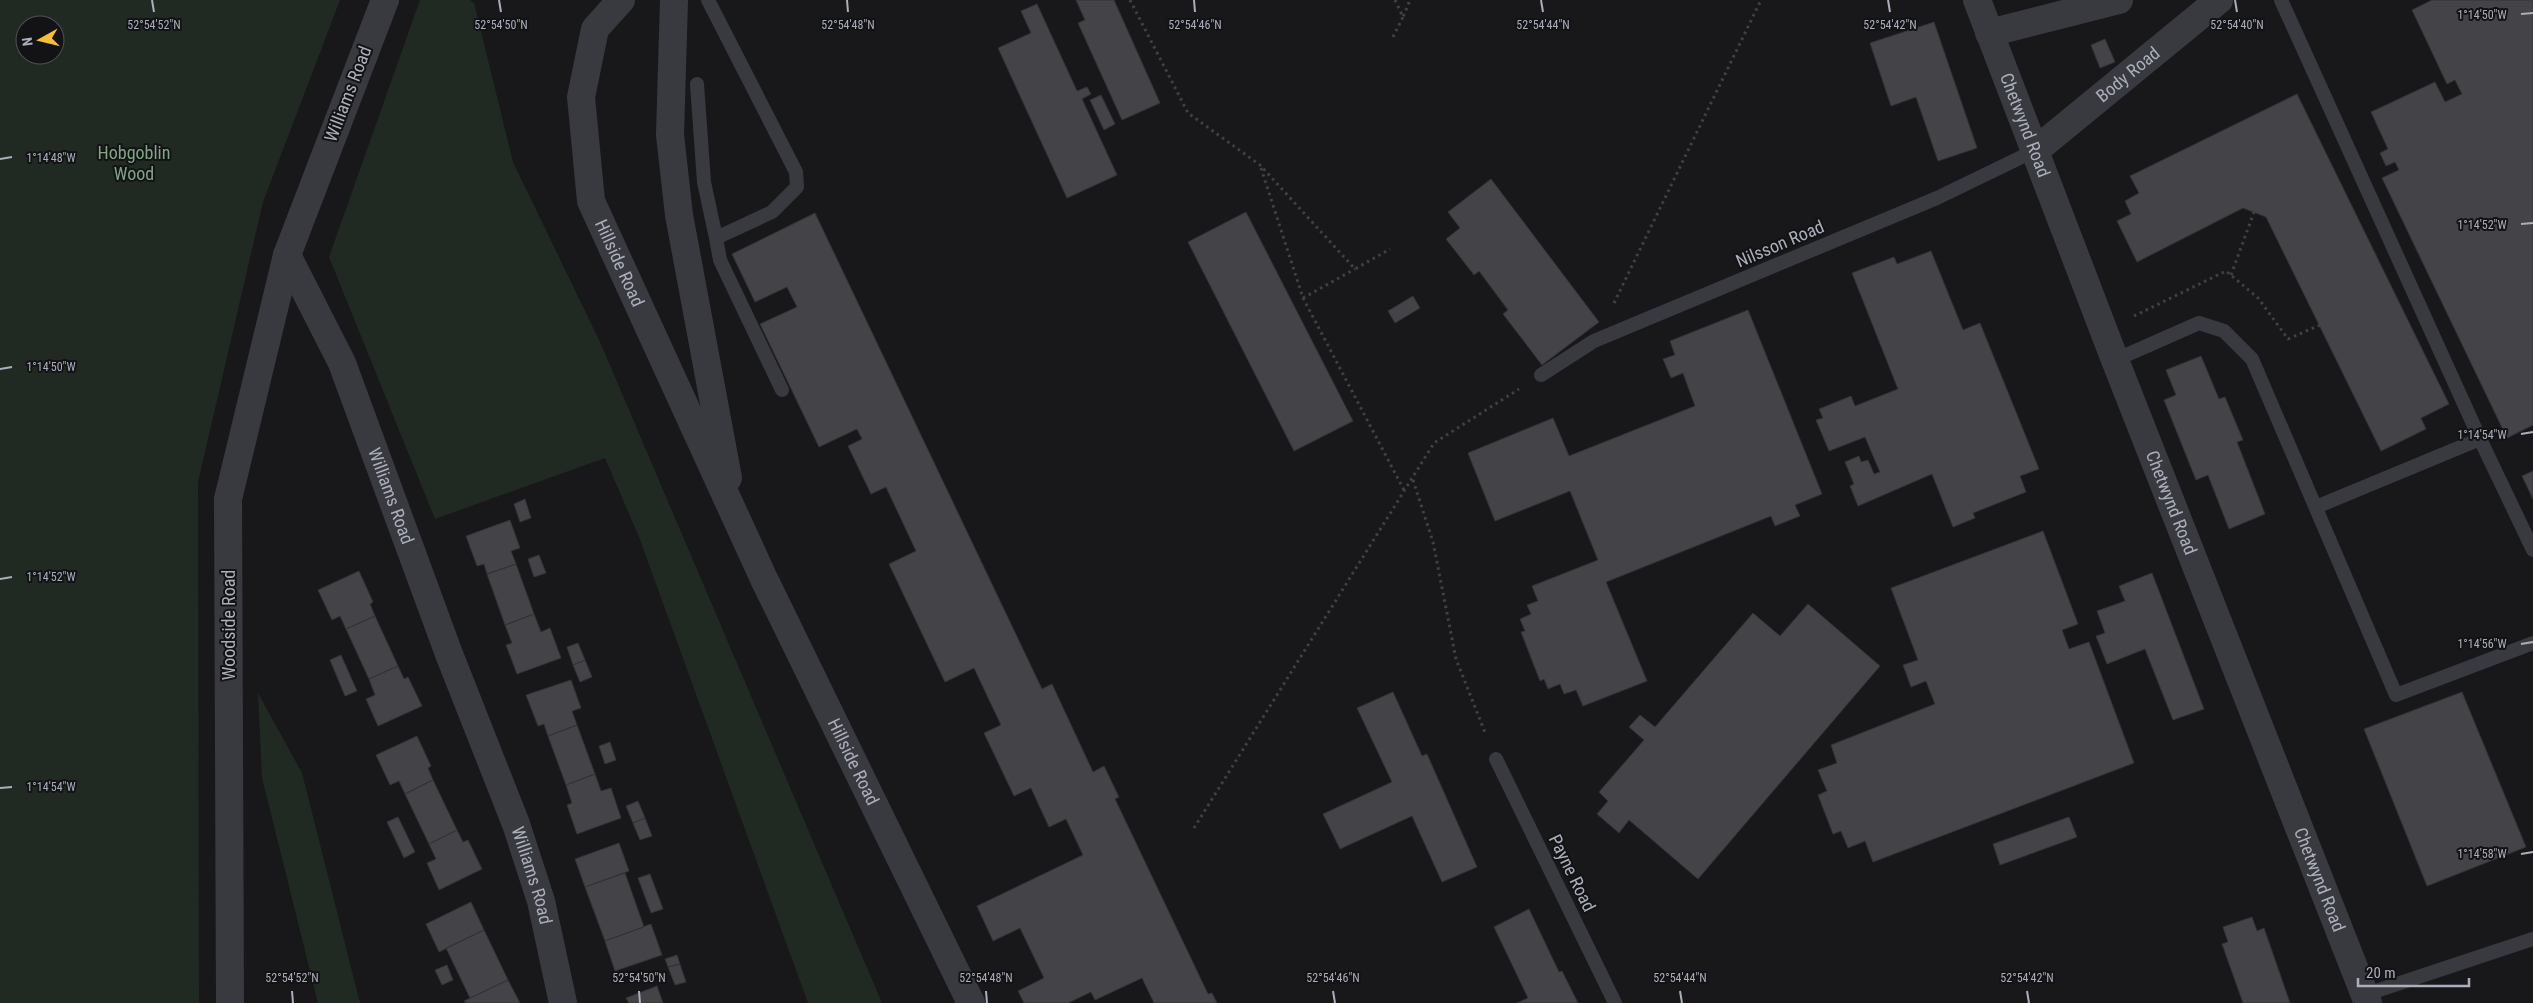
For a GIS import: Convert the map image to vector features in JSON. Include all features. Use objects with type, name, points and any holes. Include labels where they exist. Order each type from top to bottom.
[{"type":"street","name":"Williams Road","points":[[385,0],[287,255],[342,363],[449,654],[516,824],[541,901],[564,1003]]},
{"type":"street","name":"Hillside Road","points":[[621,0],[595,29],[581,97],[591,201],[736,520],[971,1003]]},
{"type":"street","name":"Hillside Road","points":[[674,0],[670,135],[679,215],[736,520]]},
{"type":"street","name":"Chetwynd Road","points":[[1978,0],[2115,360],[2366,999]]},
{"type":"street","points":[[1989,33],[2119,0]]},
{"type":"street","name":"Body Road","points":[[2036,150],[2219,0]]},
{"type":"street","name":"Woodside Road","points":[[230,1003],[228,499],[287,255]]},
{"type":"lane","points":[[708,0],[796,172],[797,187],[772,212],[716,238]]},
{"type":"lane","points":[[2281,0],[2480,439],[2533,550]]},
{"type":"lane","points":[[697,84],[704,182],[720,260],[782,390]]},
{"type":"lane","name":"Nilsson Road","points":[[1541,375],[1594,341],[1937,198],[2036,150]]},
{"type":"lane","points":[[2115,360],[2199,323],[2224,332],[2252,359],[2396,695],[2533,643]]},
{"type":"lane","points":[[2316,506],[2480,439]]},
{"type":"lane","name":"Payne Road","points":[[1496,759],[1616,1003]]},
{"type":"lane","points":[[2366,999],[2533,939]]},
{"type":"path","points":[[1130,0],[1188,113],[1260,165],[1355,269]]},
{"type":"path","points":[[1395,0],[1403,16]]},
{"type":"path","points":[[1393,37],[1410,0]]},
{"type":"path","points":[[1594,341],[1630,273],[1761,0]]},
{"type":"path","points":[[1260,165],[1303,298],[1405,492]]},
{"type":"path","points":[[2231,275],[2254,212]]},
{"type":"path","points":[[1303,298],[1390,249]]},
{"type":"path","points":[[1194,828],[1413,480],[1434,443],[1541,375]]},
{"type":"path","points":[[1413,480],[1433,542],[1456,659],[1496,759]]},
{"type":"green space","name":"Hobgoblin Wood","points":[[0,0],[340,0],[263,202],[198,482],[199,1003],[0,1003]]},
{"type":"green space","points":[[420,0],[470,0],[474,3],[513,162],[600,342],[882,1003],[808,1003],[639,537],[605,458],[435,519],[329,257]]},
{"type":"green space","points":[[258,693],[302,773],[360,1003],[318,1003],[262,778]]},
{"type":"building","points":[[1076,0],[1114,0],[1160,103],[1122,120],[1078,23],[1085,20]]},
{"type":"building","points":[[2432,0],[2533,0],[2533,425],[2507,438],[2382,178],[2399,170],[2395,162],[2386,166],[2380,153],[2388,149],[2371,112],[2435,82],[2445,102],[2462,94],[2455,80],[2447,84],[2412,10]]},
{"type":"building","points":[[1037,4],[1077,91],[1087,87],[1091,94],[1082,99],[1117,175],[1067,198],[998,48],[1031,33],[1021,11]]},
{"type":"building","points":[[1934,22],[1977,148],[1938,161],[1916,97],[1891,106],[1870,43]]},
{"type":"building","points":[[2105,39],[2115,62],[2100,68],[2091,45]]},
{"type":"building","points":[[2297,94],[2449,404],[2421,418],[2426,429],[2381,451],[2266,217],[2243,208],[2137,262],[2117,221],[2131,214],[2125,201],[2139,193],[2130,176]]},
{"type":"building","points":[[1101,95],[1115,124],[1104,130],[1090,100]]},
{"type":"building","points":[[1491,179],[1599,322],[1542,365],[1503,314],[1508,310],[1479,271],[1474,275],[1446,239],[1460,228],[1448,212]]},
{"type":"building","points":[[1246,212],[1353,421],[1294,451],[1188,242]]},
{"type":"building","points":[[815,213],[1042,689],[1052,684],[1093,772],[1104,766],[1119,797],[1115,799],[1208,994],[1212,993],[1217,1003],[1154,1003],[1142,978],[1095,1000],[1091,992],[1068,1003],[1024,1003],[1018,991],[1044,978],[1020,928],[993,941],[977,906],[1083,855],[1066,819],[1049,827],[1031,788],[1014,796],[984,733],[1001,725],[974,668],[945,682],[889,564],[916,551],[886,487],[871,494],[848,446],[862,439],[857,429],[819,447],[760,324],[797,307],[787,287],[755,302],[732,254]]},
{"type":"building","points":[[1931,251],[1963,330],[1980,323],[2039,469],[2020,476],[2026,492],[1973,513],[1975,518],[1953,527],[1932,474],[1858,506],[1850,486],[1854,484],[1845,462],[1859,456],[1861,462],[1868,460],[1874,474],[1880,472],[1865,437],[1829,451],[1816,420],[1823,418],[1819,409],[1851,396],[1855,406],[1898,389],[1852,273],[1894,257],[1897,264]]},
{"type":"building","points":[[1413,296],[1420,308],[1395,323],[1388,311]]},
{"type":"building","points":[[1748,310],[1822,494],[1795,505],[1800,516],[1775,526],[1771,516],[1606,582],[1647,681],[1583,706],[1576,690],[1564,694],[1560,684],[1548,689],[1544,679],[1540,681],[1521,632],[1525,631],[1520,619],[1531,614],[1527,605],[1538,601],[1532,586],[1598,560],[1570,491],[1495,521],[1468,453],[1553,418],[1569,456],[1695,406],[1683,373],[1671,378],[1663,359],[1675,355],[1670,341]]},
{"type":"building","points":[[2201,356],[2219,399],[2225,397],[2243,440],[2237,442],[2265,514],[2229,529],[2208,475],[2196,480],[2164,400],[2176,395],[2166,370]]},
{"type":"building","points":[[2533,471],[2533,499],[2522,476]]},
{"type":"building","points":[[525,499],[531,518],[520,522],[514,504]]},
{"type":"building","points":[[510,520],[520,548],[511,551],[516,564],[487,574],[484,564],[477,566],[466,536]]},
{"type":"building","points":[[2043,531],[2078,624],[2062,630],[2069,649],[2089,642],[2134,763],[1873,862],[1865,841],[1848,848],[1841,831],[1833,834],[1818,795],[1827,791],[1818,770],[1837,763],[1831,745],[1935,704],[1926,681],[1911,687],[1903,665],[1918,660],[1891,588]]},
{"type":"building","points":[[539,555],[546,573],[534,577],[528,559]]},
{"type":"building","points":[[516,564],[534,614],[505,625],[487,574]]},
{"type":"building","points":[[359,571],[373,602],[370,604],[375,616],[346,629],[340,616],[332,620],[318,590]]},
{"type":"building","points":[[2152,573],[2204,709],[2173,720],[2145,649],[2107,664],[2096,636],[2105,633],[2097,611],[2125,601],[2119,586]]},
{"type":"building","points":[[1808,604],[1880,666],[1698,879],[1629,820],[1619,833],[1597,814],[1608,801],[1599,792],[1644,740],[1629,727],[1640,715],[1655,727],[1753,613],[1780,636]]},
{"type":"building","points":[[534,614],[541,632],[550,628],[561,658],[517,674],[506,645],[512,643],[505,625]]},
{"type":"building","points":[[375,616],[398,666],[369,679],[346,629]]},
{"type":"building","points":[[578,643],[585,660],[573,665],[567,647]]},
{"type":"building","points":[[341,655],[357,691],[345,696],[330,660]]},
{"type":"building","points":[[585,660],[592,677],[580,682],[573,665]]},
{"type":"building","points":[[398,666],[404,679],[408,677],[422,706],[378,726],[366,699],[375,695],[369,679]]},
{"type":"building","points":[[571,680],[581,708],[572,711],[577,725],[548,736],[544,724],[538,726],[526,695]]},
{"type":"building","points":[[1393,692],[1422,756],[1427,754],[1477,867],[1442,882],[1412,816],[1340,849],[1323,814],[1392,782],[1357,708]]},
{"type":"building","points":[[2462,692],[2526,847],[2427,886],[2364,729]]},
{"type":"building","points":[[577,725],[595,774],[566,785],[548,736]]},
{"type":"building","points":[[417,736],[431,766],[428,768],[433,780],[405,794],[399,781],[390,785],[376,755]]},
{"type":"building","points":[[610,742],[616,760],[605,764],[599,746]]},
{"type":"building","points":[[595,774],[601,791],[611,788],[621,818],[577,834],[567,805],[572,803],[566,785]]},
{"type":"building","points":[[433,780],[457,830],[429,844],[405,794]]},
{"type":"building","points":[[638,801],[645,818],[633,823],[626,806]]},
{"type":"building","points":[[398,817],[415,852],[404,858],[387,822]]},
{"type":"building","points":[[2069,817],[2077,837],[2000,865],[1993,844]]},
{"type":"building","points":[[645,818],[652,836],[640,840],[633,823]]},
{"type":"building","points":[[457,830],[463,842],[468,840],[482,869],[439,890],[427,863],[436,859],[429,844]]},
{"type":"building","points":[[619,843],[629,871],[585,887],[575,859]]},
{"type":"building","points":[[625,873],[644,927],[605,941],[585,887]]},
{"type":"building","points":[[650,874],[663,909],[651,913],[638,878]]},
{"type":"building","points":[[471,902],[484,930],[439,952],[426,924]]},
{"type":"building","points":[[1529,909],[1559,972],[1562,971],[1578,1003],[1517,1003],[1528,998],[1494,927]]},
{"type":"building","points":[[2252,917],[2257,931],[2264,928],[2290,1003],[2243,1003],[2222,944],[2228,942],[2223,927]]},
{"type":"building","points":[[651,924],[662,955],[615,971],[605,941]]},
{"type":"building","points":[[484,930],[508,980],[470,998],[446,948]]},
{"type":"building","points":[[677,955],[680,964],[668,967],[665,959]]},
{"type":"building","points":[[680,964],[686,982],[675,985],[668,967]]},
{"type":"building","points":[[447,965],[453,980],[442,985],[435,970]]},
{"type":"building","points":[[508,980],[520,1003],[466,1003],[464,1001]]},
{"type":"building","points":[[657,986],[663,1003],[629,1003],[626,998]]}]
